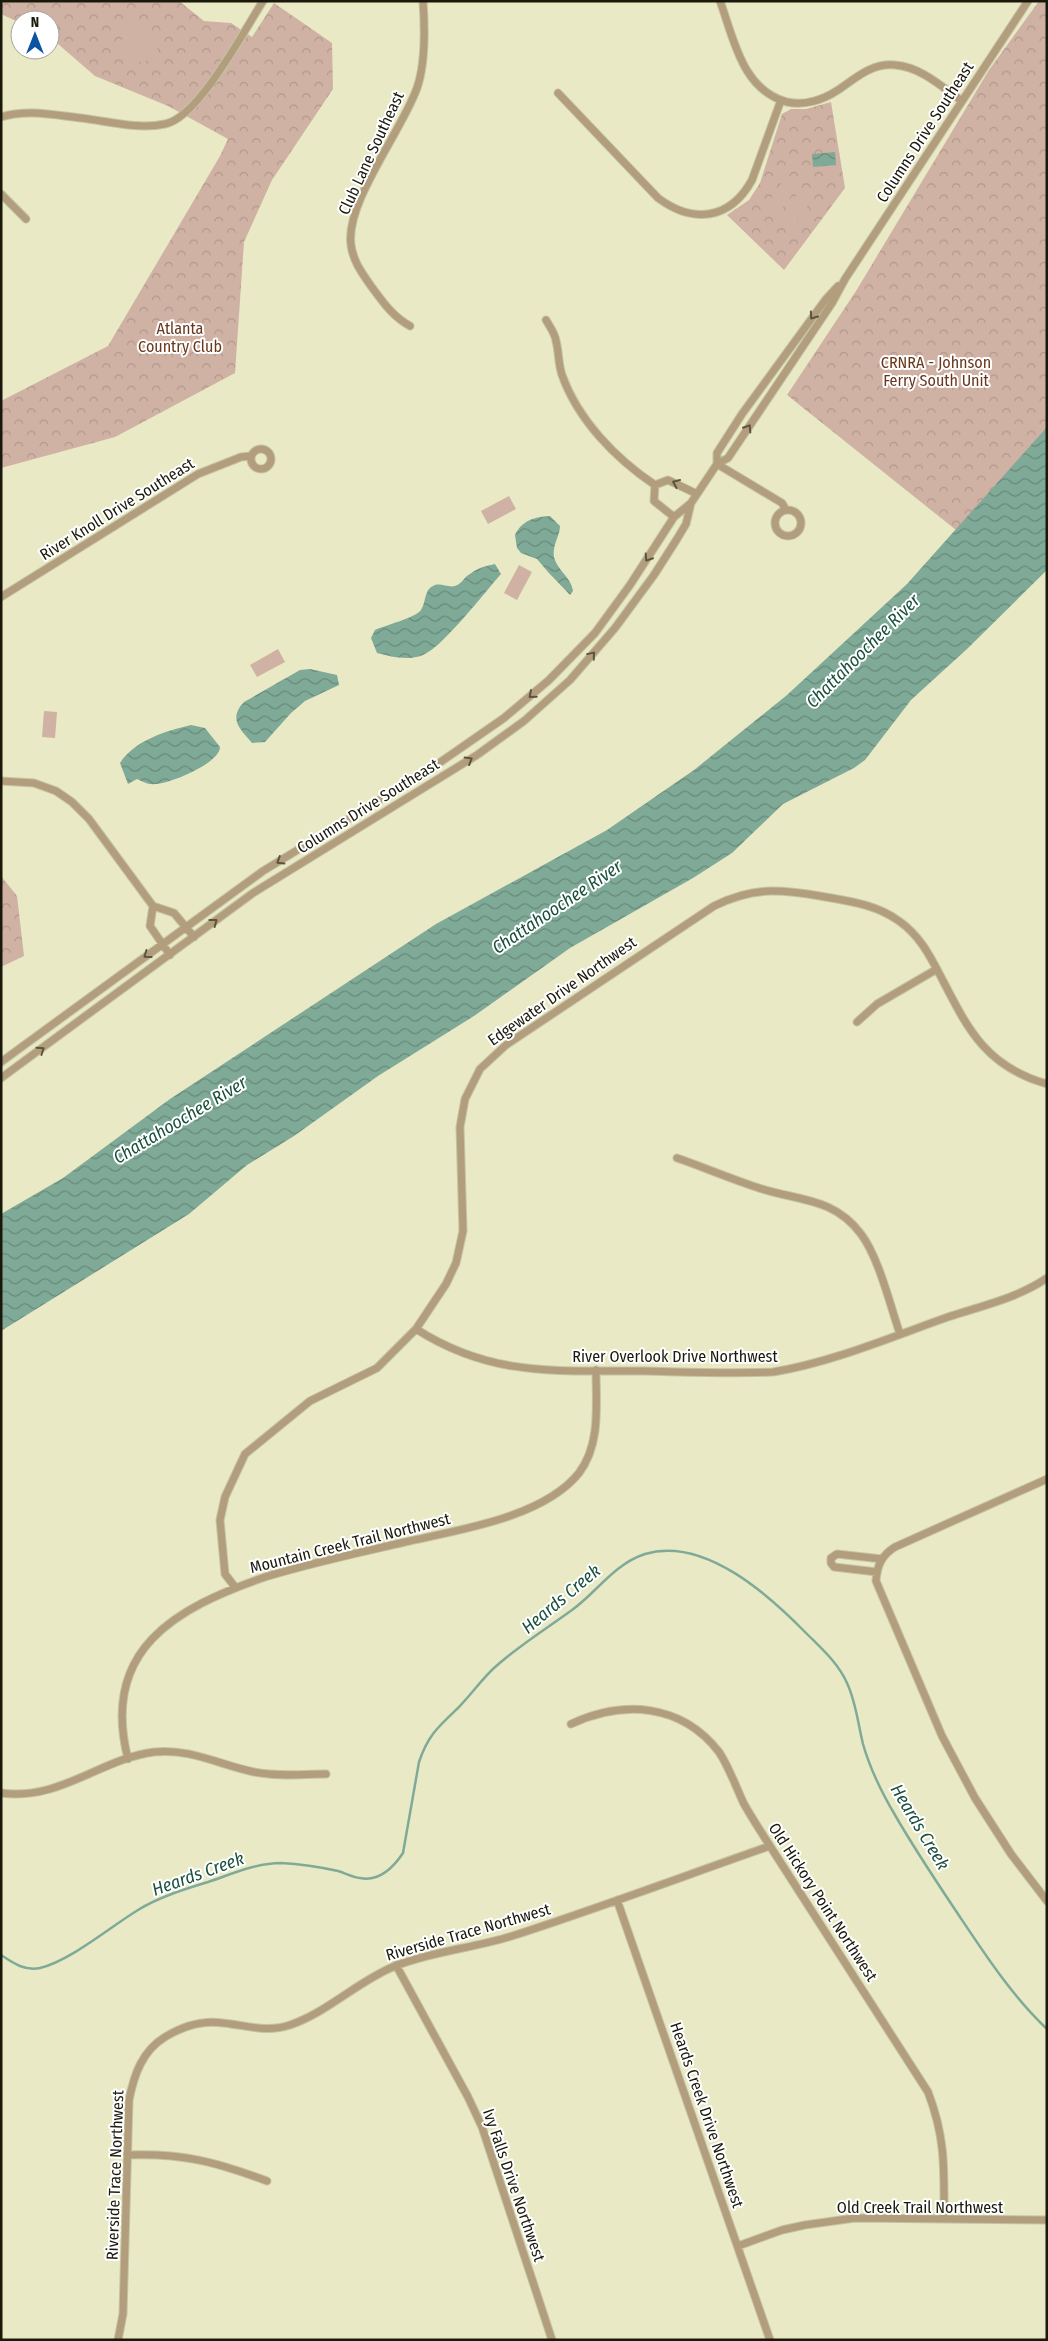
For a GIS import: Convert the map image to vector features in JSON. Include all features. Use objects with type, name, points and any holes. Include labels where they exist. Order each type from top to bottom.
[{"type":"street","points":[[1,117],[30,113],[140,126],[174,122],[190,111],[202,95],[263,1]]},
{"type":"street","name":"Club Lane Southeast","points":[[410,326],[390,313],[358,267],[350,239],[351,227],[358,203],[416,89],[422,65],[423,1]]},
{"type":"street","points":[[720,1],[750,77],[760,89],[781,100],[800,103],[814,102],[834,92],[865,70],[890,65],[917,71],[962,101]]},
{"type":"street","name":"Columns Drive Southeast","points":[[1,1062],[263,871],[429,770],[480,736],[550,680],[595,632],[630,585],[674,517],[691,503],[717,464],[728,458],[832,303],[845,279],[1028,1]]},
{"type":"street","points":[[558,93],[658,198],[672,208],[689,214],[703,215],[727,209],[746,192],[781,100]]},
{"type":"street","points":[[1,194],[26,220]]},
{"type":"street","name":"Columns Drive Southeast","points":[[717,464],[718,453],[742,414],[826,299],[845,279]]},
{"type":"street","points":[[546,320],[556,340],[558,362],[562,376],[579,409],[614,452],[655,484]]},
{"type":"street","name":"River Knoll Drive Southeast","points":[[1,597],[187,480],[241,457],[251,456]]},
{"type":"street","points":[[717,464],[782,503],[786,510]]},
{"type":"street","points":[[655,484],[668,480],[697,494]]},
{"type":"street","points":[[655,484],[654,501],[674,517]]},
{"type":"street","name":"Columns Drive Southeast","points":[[1,1078],[253,894],[493,744],[542,706],[592,656],[636,600],[686,524],[691,503]]},
{"type":"street","points":[[1,781],[26,782],[40,785],[56,791],[72,802],[89,819],[153,906],[174,913],[194,937]]},
{"type":"street","name":"Edgewater Drive Northwest","points":[[235,1587],[225,1574],[220,1520],[224,1497],[244,1454],[310,1401],[378,1368],[416,1329],[446,1284],[462,1244],[464,1211],[460,1127],[465,1099],[480,1069],[506,1045],[714,906],[733,897],[754,891],[789,891],[858,903],[880,910],[899,921],[916,935],[929,952],[968,1029],[983,1047],[1001,1062],[1023,1076],[1047,1084]]},
{"type":"street","points":[[153,906],[150,926],[170,955]]},
{"type":"street","points":[[857,1022],[877,1004],[937,969]]},
{"type":"street","points":[[677,1158],[757,1188],[818,1202],[846,1218],[861,1234],[871,1251],[900,1334]]},
{"type":"street","name":"River Overlook Drive Northwest","points":[[416,1329],[456,1352],[496,1364],[530,1369],[774,1372],[811,1364],[900,1334],[1027,1290],[1047,1278]]},
{"type":"street","name":"Mountain Creek Trail Northwest","points":[[128,1759],[122,1736],[121,1709],[126,1685],[138,1655],[152,1637],[170,1622],[235,1587],[295,1568],[500,1520],[524,1511],[543,1500],[579,1473],[589,1454],[596,1427],[596,1370]]},
{"type":"street","points":[[1047,1479],[895,1547],[882,1559],[877,1572],[879,1590],[942,1736],[980,1805],[1011,1854],[1047,1901]]},
{"type":"street","points":[[877,1572],[834,1568],[830,1563],[831,1558],[837,1554],[882,1559]]},
{"type":"street","name":"Old Hickory Point Northwest","points":[[571,1724],[602,1712],[630,1708],[661,1713],[688,1724],[706,1738],[720,1754],[746,1807],[928,2092],[937,2116],[943,2145],[944,2219]]},
{"type":"street","points":[[1,1793],[24,1794],[57,1788],[128,1759],[153,1752],[176,1751],[192,1754],[256,1773],[326,1774]]},
{"type":"street","name":"Riverside Trace Northwest","points":[[118,2340],[123,2314],[129,2100],[133,2080],[146,2056],[164,2037],[184,2027],[205,2022],[260,2029],[289,2025],[307,2018],[359,1984],[396,1965],[430,1954],[511,1936],[770,1846]]},
{"type":"street","name":"Heards Creek Drive Northwest","points":[[617,1900],[770,2340]]},
{"type":"street","name":"Ivy Falls Drive Northwest","points":[[396,1965],[482,2126],[552,2340]]},
{"type":"street","points":[[127,2155],[156,2154],[189,2157],[217,2163],[268,2181]]},
{"type":"street","name":"Old Creek Trail Northwest","points":[[738,2246],[782,2230],[855,2218],[1047,2220]]},
{"type":"green space","name":"Atlanta Country Club","points":[[1,1],[179,1],[204,21],[231,23],[252,37],[274,3],[332,43],[333,89],[272,180],[244,242],[235,373],[115,437],[1,468],[1,401],[108,346],[220,156],[228,139],[168,106],[95,76],[60,46],[60,10],[10,10],[10,18],[1,14]]},
{"type":"green space","name":"CRNRA - Johnson Ferry South Unit","points":[[1039,1],[1047,1],[1047,458],[961,534],[787,395],[856,291],[989,70]]},
{"type":"green space","points":[[132,20],[142,30],[158,38],[157,52],[153,57],[144,62],[134,62],[125,58],[123,54],[122,26],[127,21]]},
{"type":"green space","points":[[831,102],[845,188],[784,270],[727,215],[749,200],[760,183],[782,114],[791,109],[806,109]]},
{"type":"green space","points":[[783,181],[795,190],[777,216],[765,207]]},
{"type":"green space","points":[[799,192],[811,201],[793,227],[781,218]]},
{"type":"green space","points":[[509,496],[516,509],[488,524],[481,511]]},
{"type":"green space","points":[[519,565],[532,572],[517,600],[504,593]]},
{"type":"green space","points":[[278,649],[285,662],[257,677],[250,665]]},
{"type":"green space","points":[[44,711],[57,712],[55,738],[42,737]]},
{"type":"green space","points":[[1,876],[17,896],[24,956],[1,967]]},
{"type":"water","points":[[835,152],[836,165],[813,167],[812,154]]},
{"type":"water","name":"Chattahoochee River","points":[[1047,427],[1047,570],[967,649],[911,700],[865,760],[854,768],[783,804],[732,853],[693,878],[570,948],[474,1016],[378,1076],[294,1136],[247,1165],[189,1214],[1,1331],[1,1214],[63,1178],[170,1099],[436,924],[607,830],[694,770],[787,695],[907,584]]},
{"type":"water","points":[[550,516],[560,526],[554,548],[554,557],[572,586],[573,591],[570,595],[537,559],[521,553],[517,548],[515,535],[521,526],[534,518]]},
{"type":"water","points":[[495,564],[501,574],[452,631],[431,650],[423,655],[412,658],[394,657],[377,653],[371,638],[375,630],[407,619],[418,613],[423,607],[430,588],[436,585],[455,586],[476,570]]},
{"type":"water","points":[[310,669],[337,675],[339,685],[305,701],[291,713],[265,742],[252,743],[240,728],[236,719],[239,708],[244,702],[300,670]]},
{"type":"water","points":[[191,725],[205,728],[220,747],[212,760],[182,777],[162,783],[146,783],[137,779],[128,784],[120,763],[126,755],[142,742],[171,730]]},
{"type":"waterway","name":"Heards Creek","points":[[1,1955],[14,1963],[34,1969],[52,1964],[77,1951],[138,1910],[155,1901],[262,1865],[281,1863],[310,1866],[367,1879],[385,1873],[403,1853],[419,1762],[430,1738],[440,1726],[503,1660],[581,1603],[624,1564],[645,1554],[667,1551],[690,1553],[712,1561],[755,1587],[792,1619],[834,1663],[850,1690],[869,1763],[910,1841],[1011,1990],[1047,2029]]}]
